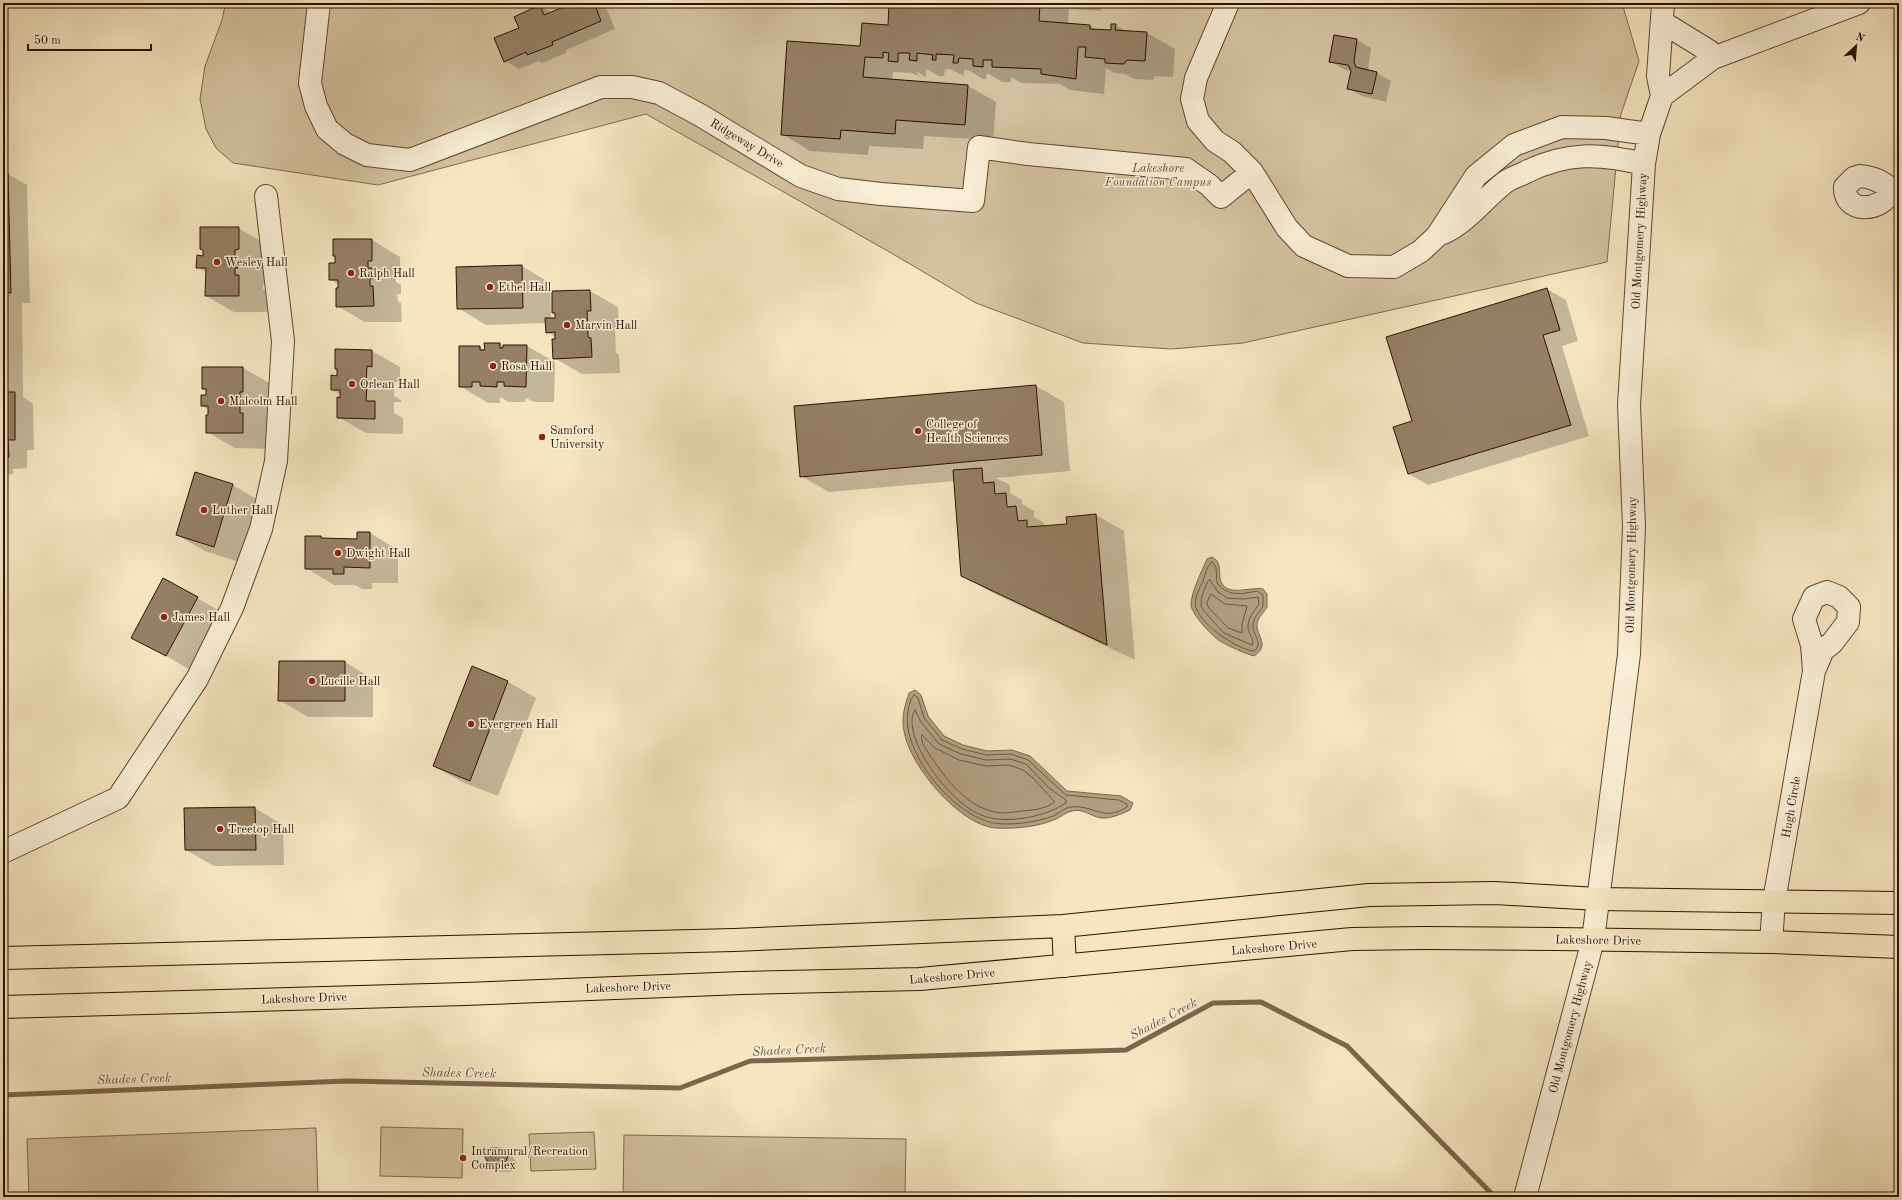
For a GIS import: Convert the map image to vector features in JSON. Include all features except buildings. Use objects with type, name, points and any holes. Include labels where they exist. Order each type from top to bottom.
[{"type":"main road","points":[[3,958],[718,940],[1063,926],[1369,895],[1494,893],[1598,899],[1899,903]]},
{"type":"main road","points":[[1063,926],[1065,966]]},
{"type":"main road","name":"Lakeshore Drive","points":[[3,1006],[465,994],[742,983],[920,979],[1352,940],[1424,938],[1771,942],[1899,947]]},
{"type":"street","name":"Ridgeway Drive","points":[[319,3],[310,83],[316,106],[327,129],[345,144],[367,155],[410,160],[601,87],[632,87],[659,93],[700,115],[801,176],[838,189],[973,201],[979,147],[1028,154],[1186,170],[1210,185],[1221,197],[1252,172]]},
{"type":"street","points":[[1228,3],[1196,78],[1192,99],[1198,121],[1215,140],[1232,152],[1252,172],[1287,228],[1304,246],[1348,266],[1394,267],[1421,251],[1437,236],[1476,176],[1514,145],[1542,136],[1562,127],[1606,128],[1649,134]]},
{"type":"street","points":[[1663,12],[1658,76],[1662,96],[1713,58],[1859,3]]},
{"type":"street","points":[[1663,12],[1709,51],[1713,58]]},
{"type":"street","name":"Old Montgomery Highway","points":[[1526,1193],[1594,940],[1629,654],[1634,526],[1629,405],[1644,164],[1649,134],[1662,96]]},
{"type":"street","points":[[1542,136],[1546,162]]},
{"type":"street","points":[[1437,236],[1456,227],[1505,182],[1546,162],[1586,156],[1616,157],[1644,164]]},
{"type":"street","points":[[3,852],[118,798],[197,679],[232,608],[261,529],[276,461],[283,341],[266,196]]},
{"type":"street","name":"Hugh Circle","points":[[1771,942],[1774,901],[1814,672]]},
{"type":"green space","name":"Lakeshore Foundation Campus","points":[[223,3],[1622,3],[1639,61],[1621,114],[1607,262],[1243,343],[1171,349],[1083,343],[976,303],[893,254],[646,114],[378,185],[233,163],[216,148],[206,129],[200,99],[205,66],[222,20],[225,6]]},
{"type":"green space","points":[[381,1127],[463,1129],[462,1178],[380,1176]]},
{"type":"green space","points":[[316,1128],[318,1197],[29,1197],[27,1139]]},
{"type":"green space","points":[[594,1132],[596,1169],[531,1171],[529,1134]]},
{"type":"green space","points":[[624,1135],[906,1139],[905,1197],[623,1197]]},
{"type":"water","points":[[1212,557],[1218,563],[1220,578],[1227,588],[1232,590],[1263,589],[1267,594],[1267,607],[1257,624],[1262,646],[1259,652],[1254,656],[1223,643],[1216,638],[1203,625],[1192,609],[1191,600],[1195,588],[1207,559]]},
{"type":"water","points":[[915,690],[921,695],[928,716],[944,736],[963,745],[987,751],[1012,750],[1030,756],[1067,791],[1121,796],[1133,803],[1130,810],[1116,816],[1101,818],[1076,810],[1042,824],[1011,828],[996,828],[982,825],[967,817],[938,792],[915,760],[908,745],[903,726],[903,716],[909,693]]},
{"type":"waterway","name":"Shades Creek","points":[[3,1095],[347,1081],[680,1088],[750,1061],[1126,1050],[1213,1003],[1261,1002],[1347,1046],[1495,1197]]},
{"type":"place","name":"Wesley Hall","points":[[217,262]]},
{"type":"place","name":"Ralph Hall","points":[[351,273]]},
{"type":"place","name":"Ethel Hall","points":[[490,287]]},
{"type":"place","name":"Marvin Hall","points":[[567,325]]},
{"type":"place","name":"Rosa Hall","points":[[493,366]]},
{"type":"place","name":"Orlean Hall","points":[[352,384]]},
{"type":"place","name":"Malcolm Hall","points":[[221,401]]},
{"type":"place","name":"College of Health Sciences","points":[[918,431]]},
{"type":"place","name":"Samford University","points":[[542,437]]},
{"type":"place","name":"Luther Hall","points":[[204,510]]},
{"type":"place","name":"Dwight Hall","points":[[338,553]]},
{"type":"place","name":"James Hall","points":[[164,617]]},
{"type":"place","name":"Lucille Hall","points":[[312,681]]},
{"type":"place","name":"Evergreen Hall","points":[[471,724]]},
{"type":"place","name":"Treetop Hall","points":[[220,829]]},
{"type":"place","name":"Intramural/Recreation Complex","points":[[463,1158]]}]
